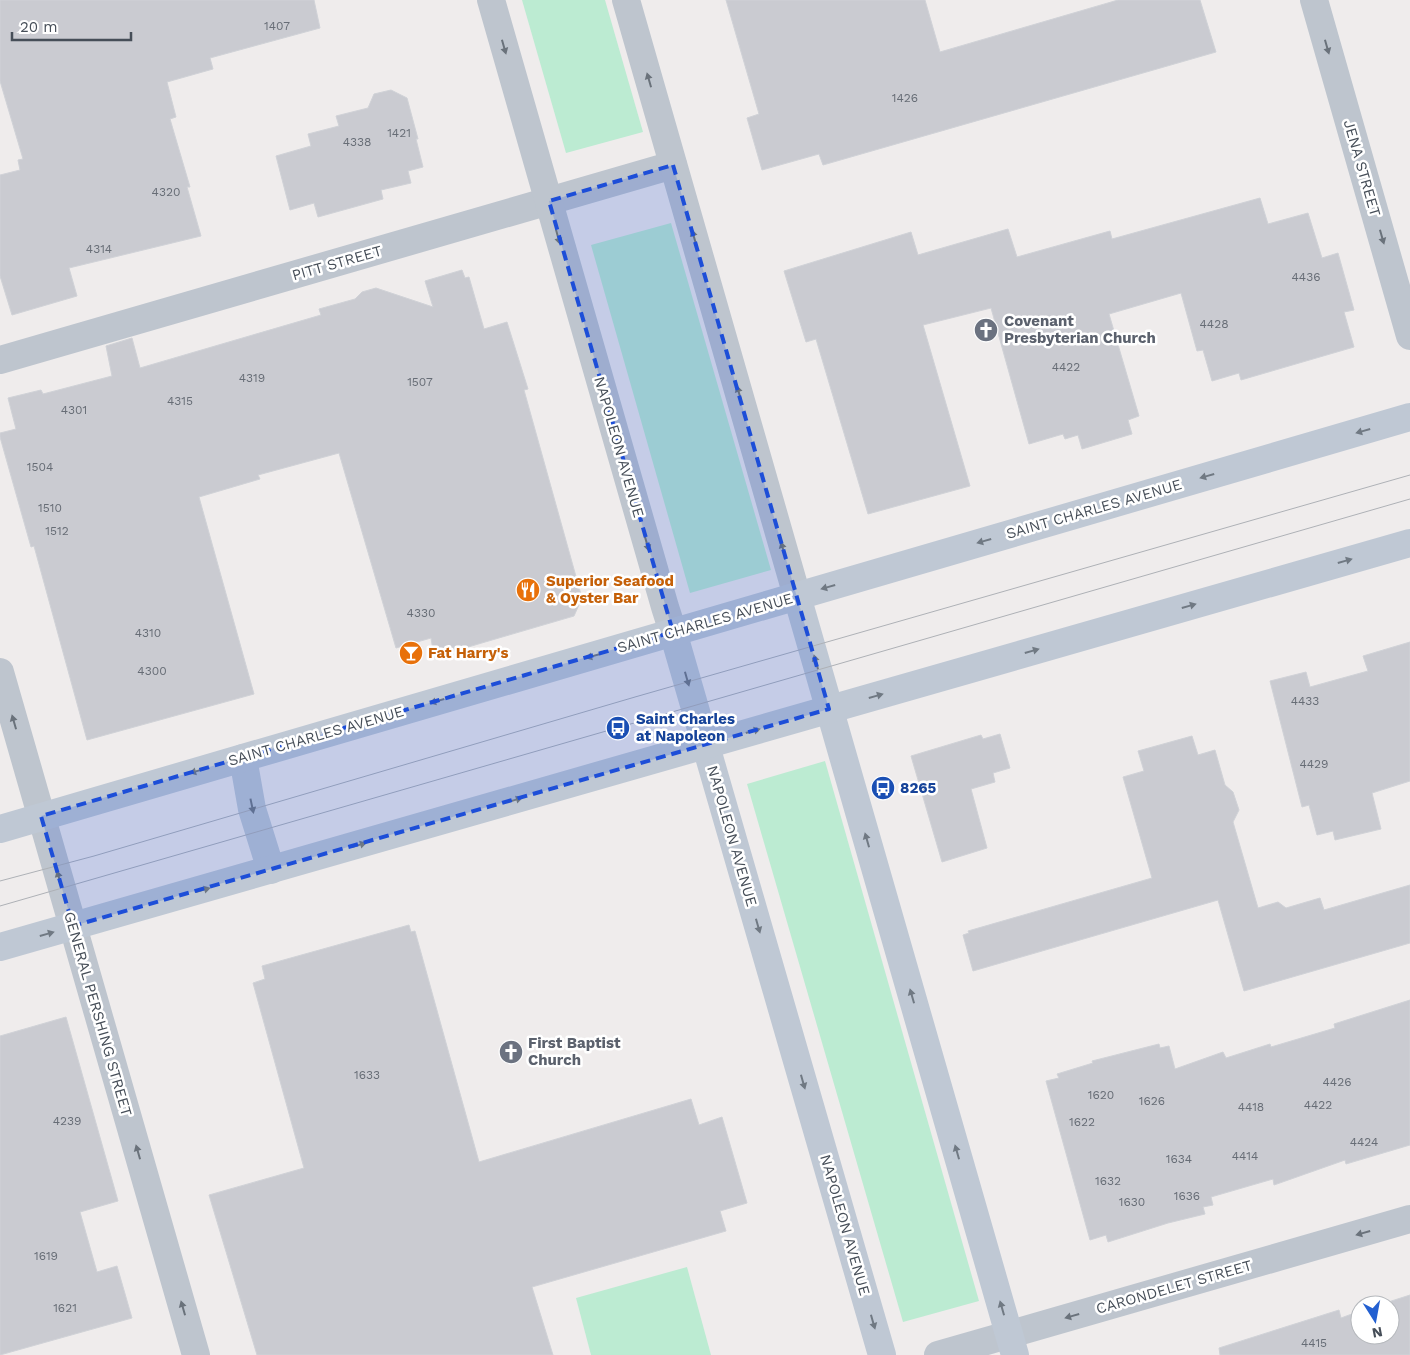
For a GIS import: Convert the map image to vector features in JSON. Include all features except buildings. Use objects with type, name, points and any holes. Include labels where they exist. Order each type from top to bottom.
[{"type":"main road","name":"SAINT CHARLES AVENUE","points":[[0,828],[1410,417]]},
{"type":"main road","points":[[0,947],[1410,542]]},
{"type":"main road","points":[[797,596],[1012,1345]]},
{"type":"main road","name":"NAPOLEON AVENUE","points":[[673,632],[882,1355]]},
{"type":"main road","points":[[243,758],[252,809],[271,870]]},
{"type":"street","name":"NAPOLEON AVENUE","points":[[491,0],[673,632]]},
{"type":"street","points":[[626,0],[797,596]]},
{"type":"street","name":"JENA STREET","points":[[1314,0],[1410,336]]},
{"type":"street","name":"PITT STREET","points":[[0,360],[673,165]]},
{"type":"street","name":"GENERAL PERSHING STREET","points":[[0,672],[196,1355]]},
{"type":"street","name":"CARONDELET STREET","points":[[938,1355],[1012,1345],[1410,1219]]},
{"type":"highlighted area","points":[[673,165],[829,709],[73,926],[41,816],[673,632],[549,201]]},
{"type":"green space","points":[[522,0],[605,0],[643,132],[566,153]]},
{"type":"green space","points":[[671,223],[771,570],[690,593],[591,245]]},
{"type":"green space","points":[[825,761],[979,1301],[903,1322],[747,784]]},
{"type":"green space","points":[[687,1267],[711,1355],[591,1355],[576,1298]]},
{"type":"tram line","points":[[0,881],[94,856],[635,697],[1410,475]]},
{"type":"tram line","points":[[0,906],[1410,499]]},
{"type":"place","name":"Covenant Presbyterian Church","points":[[986,330]]},
{"type":"place","name":"Superior Seafood & Oyster Bar","points":[[528,590]]},
{"type":"place","name":"Fat Harry's","points":[[411,653]]},
{"type":"place","name":"Saint Charles at Napoleon","points":[[618,728]]},
{"type":"place","name":"8265","points":[[883,788]]},
{"type":"place","name":"First Baptist Church","points":[[511,1052]]}]
